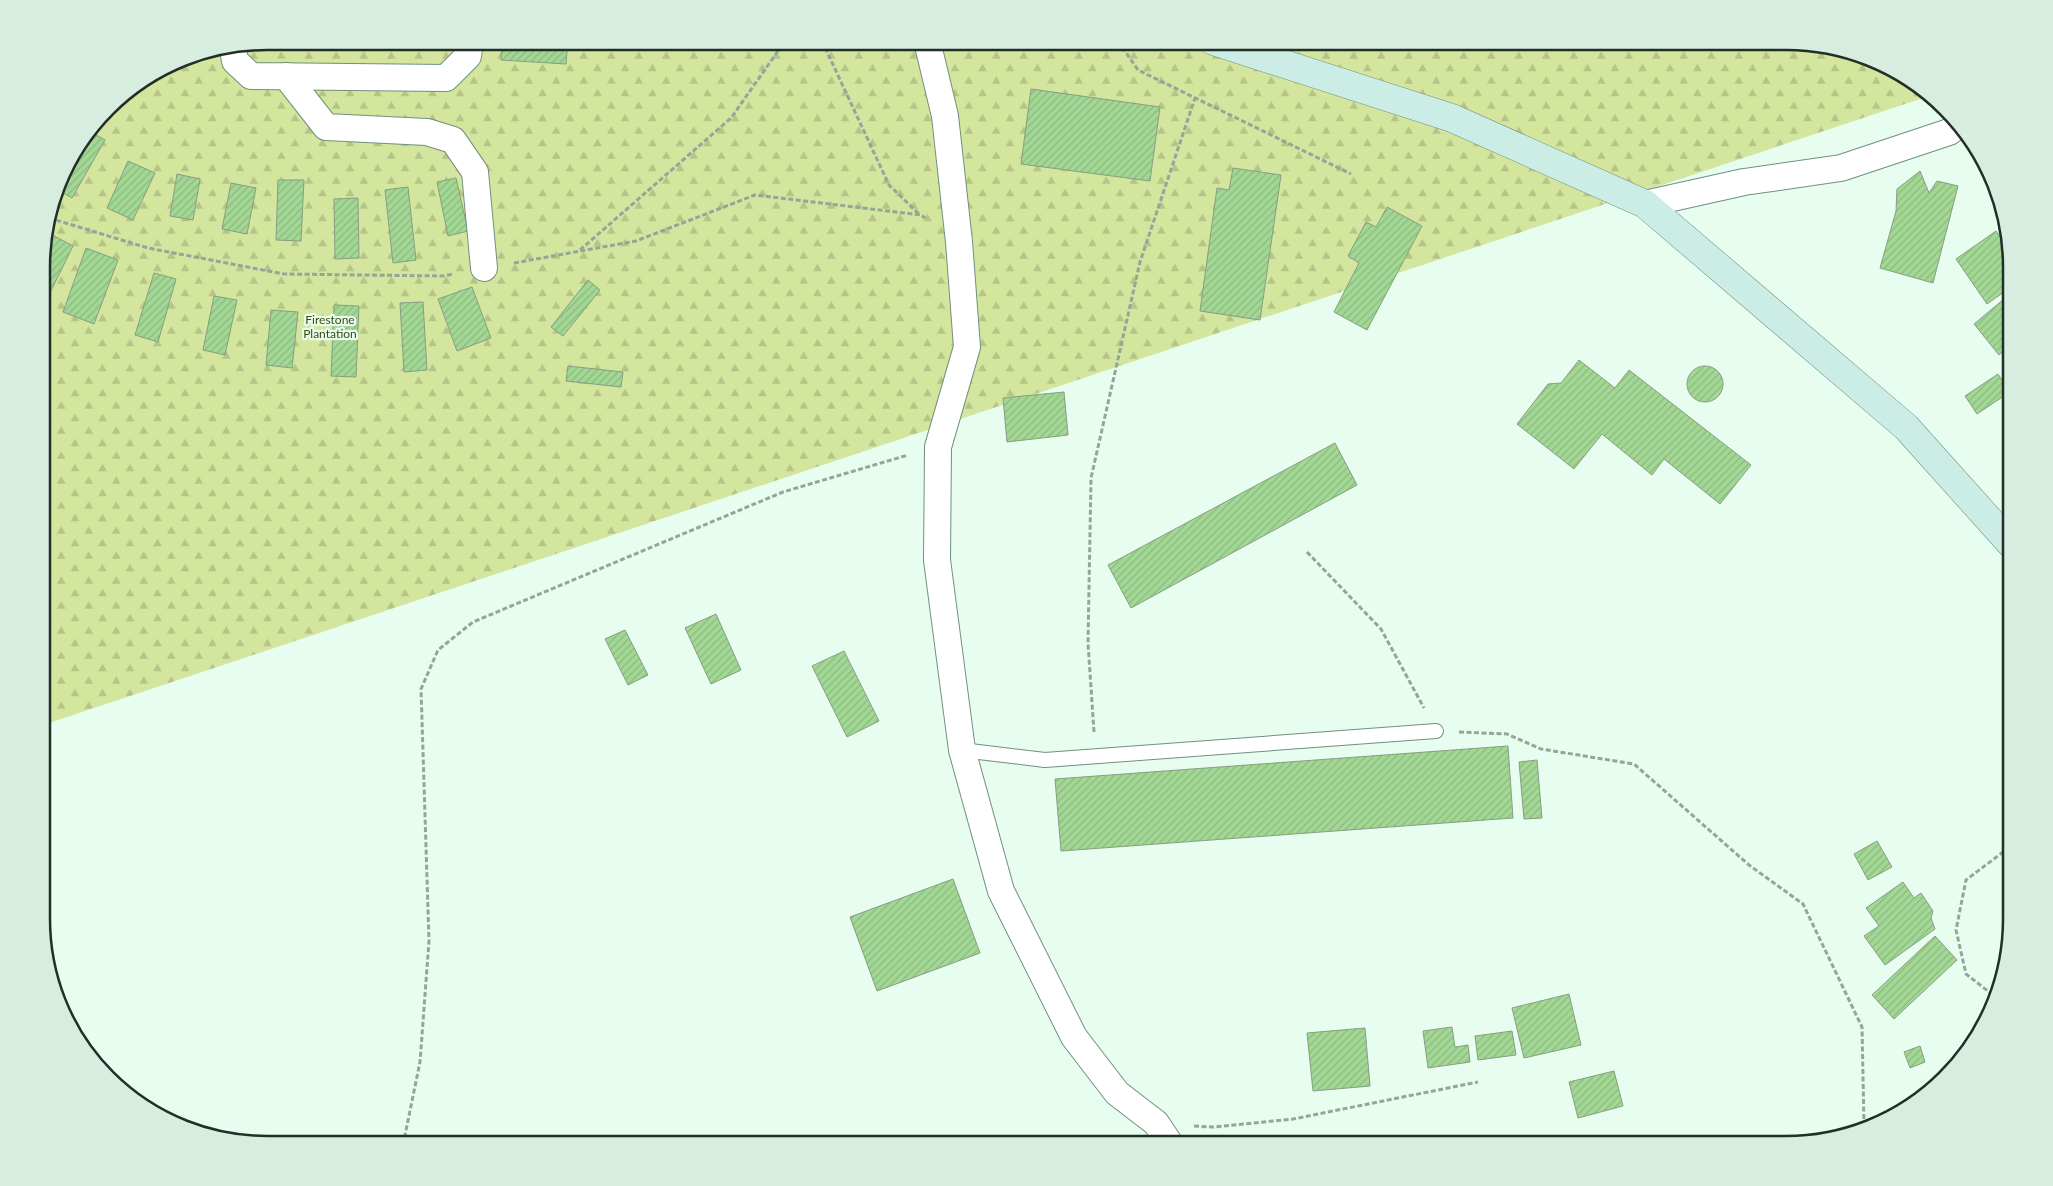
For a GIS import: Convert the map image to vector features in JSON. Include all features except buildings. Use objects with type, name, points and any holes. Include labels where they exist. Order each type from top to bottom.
[{"type":"street","points":[[234,53],[235,60],[251,76],[446,78],[468,56],[469,50]]},
{"type":"street","points":[[929,50],[945,116],[959,242],[967,347],[938,447],[937,560],[962,750],[1000,891],[1074,1037],[1117,1092],[1163,1134]]},
{"type":"street","points":[[1242,50],[1452,118],[1645,204],[1906,427],[2003,535]]},
{"type":"street","points":[[286,76],[326,127],[428,132],[453,140],[475,172],[484,268]]},
{"type":"street","points":[[1645,204],[1744,182],[1841,168],[1949,132],[1953,129]]},
{"type":"lane","points":[[962,750],[1045,760],[1436,731]]},
{"type":"path","points":[[580,251],[730,118],[779,50]]},
{"type":"path","points":[[826,50],[889,185],[921,215]]},
{"type":"path","points":[[1124,50],[1138,70],[1351,174]]},
{"type":"path","points":[[1096,756],[1088,644],[1092,478],[1140,262],[1195,98]]},
{"type":"path","points":[[405,1136],[420,1062],[429,941],[421,689],[438,650],[473,622],[783,492],[938,447]]},
{"type":"path","points":[[1307,552],[1381,629],[1436,731],[1507,734],[1541,749],[1634,764],[1749,865],[1803,904],[1862,1027],[1864,1121]]},
{"type":"path","points":[[1990,992],[1966,974],[1956,930],[1966,880],[2003,852]]},
{"type":"path","points":[[1163,1134],[1293,1119],[1478,1082]]},
{"type":"green space","name":"Firestone Plantation","points":[[253,50],[1800,50],[1842,57],[1882,72],[1922,98],[50,723],[50,253],[57,211],[72,171],[79,159],[104,124],[124,104],[171,72],[211,57]]}]
